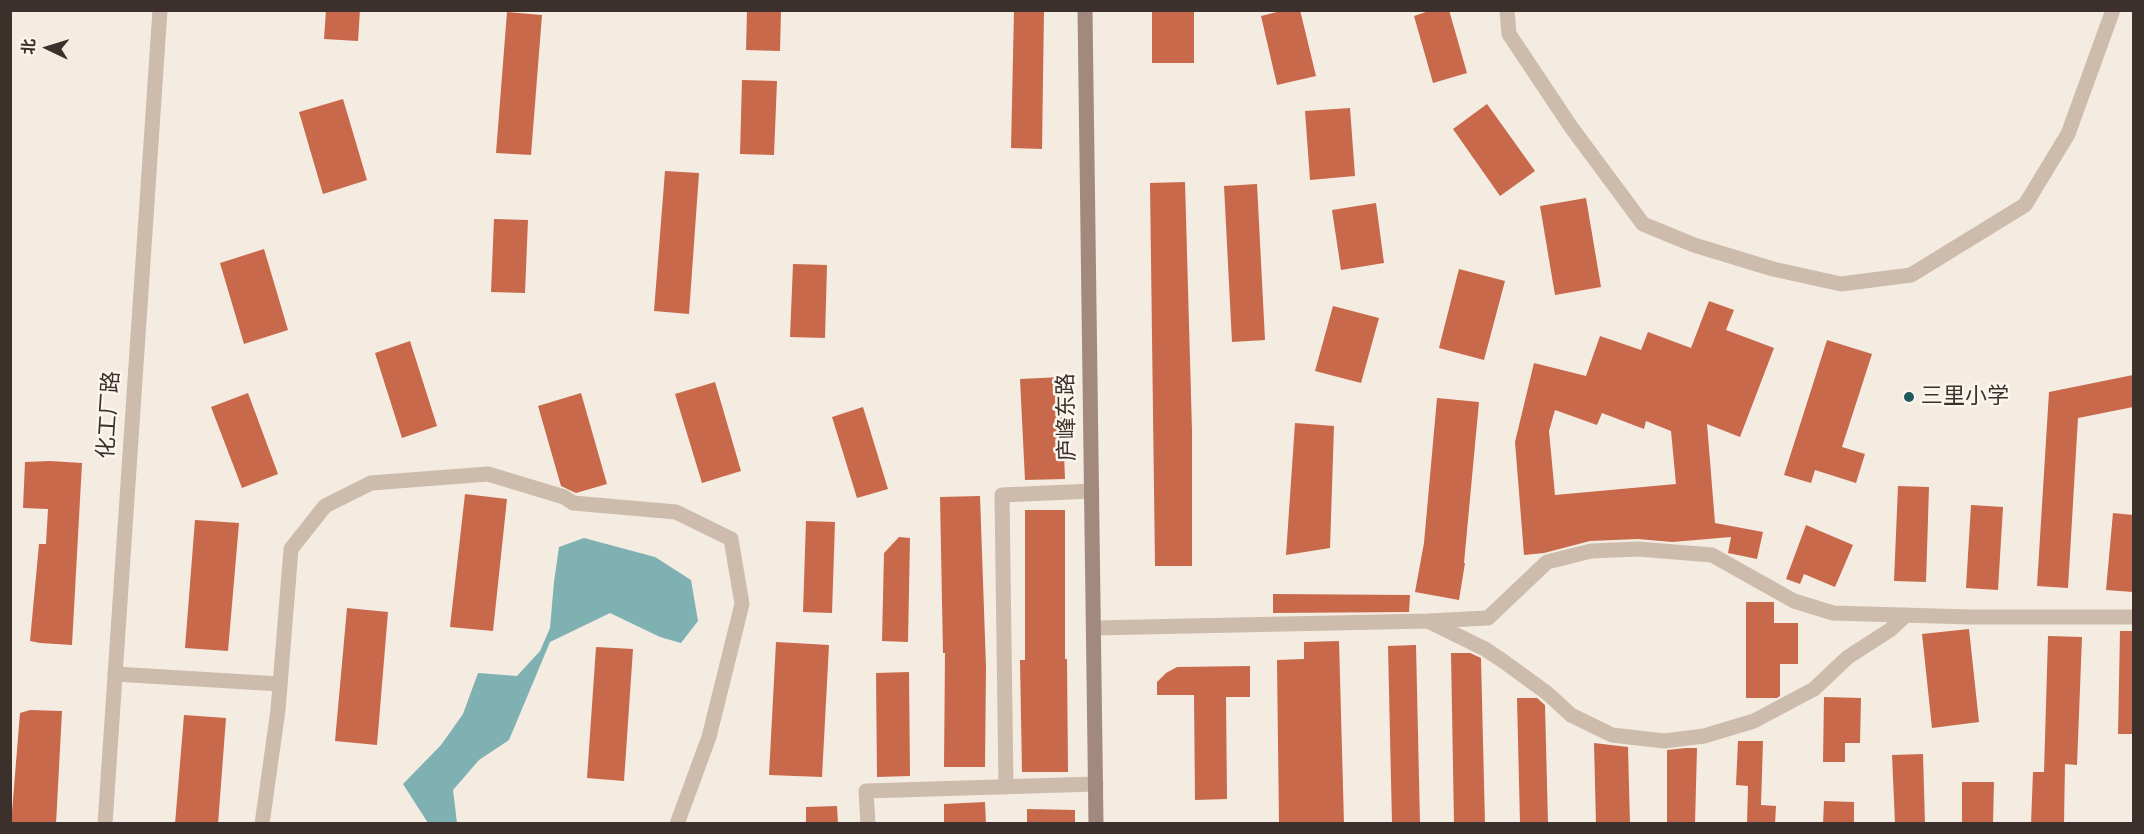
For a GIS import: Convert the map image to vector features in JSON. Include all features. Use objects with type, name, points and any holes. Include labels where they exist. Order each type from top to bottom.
[{"type":"main road","name":"庐峰东路","points":[[1085,10],[1096,824]]},
{"type":"street","name":"化工厂路","points":[[105,824],[160,10]]},
{"type":"street","points":[[1507,10],[1509,34],[1571,127],[1643,224],[1694,245],[1773,269],[1841,284],[1911,275],[2025,205],[2068,134],[2113,10]]},
{"type":"street","points":[[262,824],[280,684],[291,549],[325,506],[371,483],[488,474],[564,497],[573,502],[676,512],[731,539],[742,604],[709,737],[677,824]]},
{"type":"street","points":[[1006,787],[1002,495],[1092,491]]},
{"type":"street","points":[[1094,628],[1488,618],[1546,562],[1591,551],[1638,549],[1712,555],[1794,601],[1833,614],[2133,617]]},
{"type":"street","points":[[1428,621],[1485,649],[1547,693],[1571,715],[1612,735],[1664,741],[1704,736],[1754,721],[1814,689],[1848,657],[1890,630],[1906,615]]},
{"type":"street","points":[[115,674],[280,684]]},
{"type":"street","points":[[868,824],[866,791],[1095,784]]},
{"type":"water","points":[[584,538],[655,557],[691,580],[698,621],[681,643],[660,637],[610,613],[550,642],[509,740],[479,760],[453,790],[457,823],[428,823],[403,784],[441,745],[463,714],[478,673],[517,676],[540,651],[550,628],[559,547]]},
{"type":"building","points":[[326,10],[360,10],[358,41],[324,39]]},
{"type":"building","points":[[747,10],[781,10],[780,51],[746,50]]},
{"type":"building","points":[[1014,10],[1044,10],[1042,149],[1011,148]]},
{"type":"building","points":[[1152,10],[1194,10],[1194,63],[1152,63]]},
{"type":"building","points":[[1285,10],[1300,10],[1316,76],[1277,85],[1261,16]]},
{"type":"building","points":[[1432,10],[1449,10],[1467,73],[1433,83],[1414,16]]},
{"type":"building","points":[[507,12],[542,15],[531,155],[496,153]]},
{"type":"building","points":[[742,80],[777,81],[774,155],[740,154]]},
{"type":"building","points":[[343,99],[367,180],[323,194],[299,112]]},
{"type":"building","points":[[1487,104],[1535,171],[1500,196],[1453,129]]},
{"type":"building","points":[[1350,108],[1355,176],[1310,180],[1305,111]]},
{"type":"building","points":[[665,171],[699,173],[689,314],[654,311]]},
{"type":"building","points":[[1185,182],[1192,431],[1192,566],[1155,566],[1150,183]]},
{"type":"building","points":[[1257,184],[1265,340],[1232,342],[1224,186]]},
{"type":"building","points":[[1586,198],[1601,287],[1555,295],[1540,206]]},
{"type":"building","points":[[1376,203],[1384,263],[1341,270],[1332,210]]},
{"type":"building","points":[[494,219],[528,220],[525,293],[491,292]]},
{"type":"building","points":[[264,249],[288,330],[244,344],[220,263]]},
{"type":"building","points":[[793,264],[827,265],[825,338],[790,337]]},
{"type":"building","points":[[1459,269],[1505,281],[1484,360],[1439,348]]},
{"type":"building","points":[[1709,301],[1734,310],[1726,330],[1774,348],[1740,437],[1707,424],[1715,523],[1763,532],[1757,559],[1728,553],[1731,537],[1672,542],[1638,539],[1590,541],[1544,553],[1524,555],[1515,442],[1534,363],[1586,376],[1600,336],[1641,350],[1648,332],[1691,348]],"holes":[[[1555,410],[1597,425],[1602,413],[1644,429],[1646,421],[1671,431],[1676,484],[1555,495],[1549,431]]]},
{"type":"building","points":[[1333,306],[1379,318],[1361,383],[1315,371]]},
{"type":"building","points":[[1827,340],[1872,354],[1842,447],[1865,454],[1856,483],[1815,470],[1811,483],[1784,475]]},
{"type":"building","points":[[410,341],[437,426],[402,438],[375,353]]},
{"type":"building","points":[[2133,375],[2133,407],[2078,418],[2068,588],[2037,586],[2049,392]]},
{"type":"building","points":[[1061,377],[1065,479],[1025,480],[1020,379]]},
{"type":"building","points":[[715,382],[741,471],[702,483],[675,394]]},
{"type":"building","points":[[248,393],[278,474],[242,488],[211,407]]},
{"type":"building","points":[[581,393],[607,484],[576,493],[561,486],[538,406]]},
{"type":"building","points":[[1437,398],[1479,402],[1465,563],[1459,600],[1415,592],[1424,543]]},
{"type":"building","points":[[863,407],[888,489],[857,498],[832,417]]},
{"type":"building","points":[[1295,423],[1334,426],[1330,548],[1286,555]]},
{"type":"building","points":[[25,462],[82,463],[72,645],[30,641],[39,544],[46,544],[48,509],[23,508]]},
{"type":"building","points":[[1898,486],[1929,487],[1926,582],[1894,581]]},
{"type":"building","points":[[465,494],[507,499],[493,631],[450,627]]},
{"type":"building","points":[[980,496],[986,667],[985,767],[944,767],[945,653],[943,653],[940,497]]},
{"type":"building","points":[[1971,505],[2003,507],[1998,590],[1966,588]]},
{"type":"building","points":[[1025,510],[1065,510],[1068,772],[1022,772],[1020,660],[1025,660]]},
{"type":"building","points":[[2113,513],[2133,515],[2133,592],[2106,590]]},
{"type":"building","points":[[195,520],[239,523],[228,651],[185,648]]},
{"type":"building","points":[[806,521],[835,522],[832,613],[803,612]]},
{"type":"building","points":[[1806,525],[1853,545],[1835,587],[1804,574],[1800,584],[1786,579]]},
{"type":"building","points":[[899,537],[910,538],[908,642],[882,641],[884,553]]},
{"type":"building","points":[[1273,594],[1410,595],[1409,612],[1273,613]]},
{"type":"building","points":[[1746,602],[1774,602],[1774,623],[1798,623],[1798,664],[1780,664],[1780,696],[1777,698],[1746,698]]},
{"type":"building","points":[[347,608],[388,612],[377,745],[335,741]]},
{"type":"building","points":[[1969,629],[1979,722],[1932,728],[1922,634]]},
{"type":"building","points":[[2120,631],[2133,631],[2133,734],[2118,734]]},
{"type":"building","points":[[2048,636],[2082,637],[2077,765],[2065,764],[2064,824],[2031,824],[2033,772],[2044,772]]},
{"type":"building","points":[[1339,641],[1344,824],[1279,824],[1277,660],[1304,659],[1304,642]]},
{"type":"building","points":[[776,642],[829,645],[822,777],[769,775]]},
{"type":"building","points":[[1416,645],[1420,824],[1392,824],[1388,646]]},
{"type":"building","points":[[596,647],[633,649],[624,781],[587,778]]},
{"type":"building","points":[[1451,653],[1470,653],[1481,658],[1485,824],[1454,824]]},
{"type":"building","points":[[1250,666],[1250,697],[1226,697],[1227,799],[1195,800],[1194,695],[1157,695],[1157,682],[1177,667]]},
{"type":"building","points":[[909,672],[910,776],[877,777],[876,673]]},
{"type":"building","points":[[1824,697],[1861,698],[1860,743],[1845,743],[1845,762],[1823,762]]},
{"type":"building","points":[[1517,698],[1537,698],[1545,705],[1548,824],[1520,824]]},
{"type":"building","points":[[30,710],[62,711],[56,824],[11,824],[20,713]]},
{"type":"building","points":[[184,715],[226,718],[218,824],[175,824]]},
{"type":"building","points":[[1738,741],[1763,741],[1761,805],[1776,806],[1775,824],[1747,824],[1748,786],[1736,785]]},
{"type":"building","points":[[1594,743],[1628,747],[1630,824],[1596,824]]},
{"type":"building","points":[[1697,748],[1695,824],[1667,824],[1667,750]]},
{"type":"building","points":[[1923,754],[1925,824],[1895,824],[1892,755]]},
{"type":"building","points":[[1962,782],[1994,782],[1993,824],[1962,824]]},
{"type":"building","points":[[1824,801],[1854,802],[1854,824],[1823,824]]},
{"type":"building","points":[[985,802],[986,824],[944,824],[944,804]]},
{"type":"building","points":[[837,806],[838,824],[806,824],[806,807]]},
{"type":"building","points":[[1027,809],[1075,810],[1075,824],[1027,824]]},
{"type":"place","name":"三里小学","points":[[1909,397]]}]
